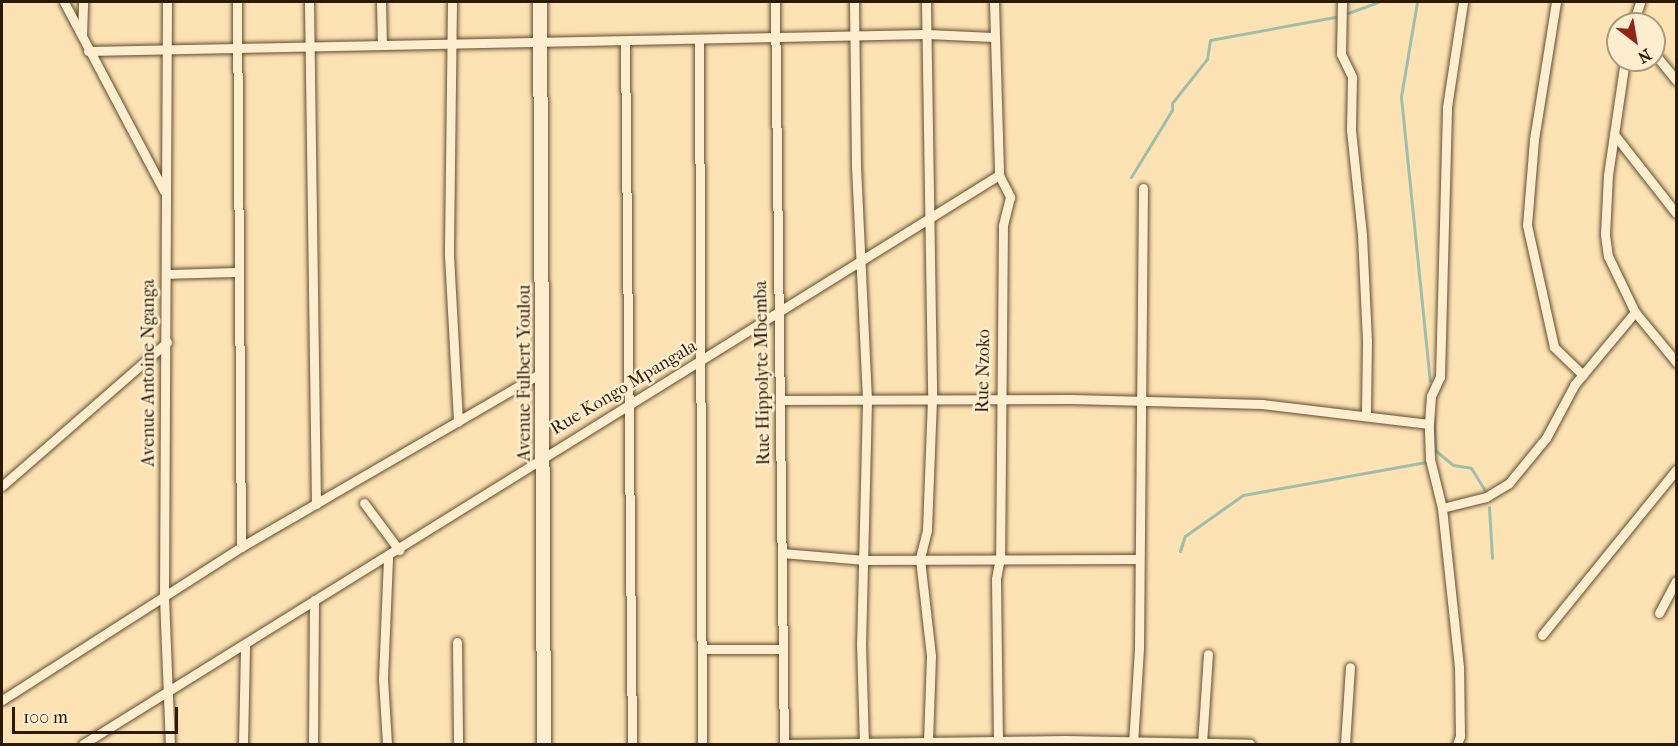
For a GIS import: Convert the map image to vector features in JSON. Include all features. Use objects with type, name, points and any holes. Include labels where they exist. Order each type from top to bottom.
[{"type":"main road","name":"Avenue Fulbert Youlou","points":[[540,2],[544,744]]},
{"type":"street","points":[[64,2],[165,194]]},
{"type":"street","points":[[82,39],[83,2]]},
{"type":"street","name":"Avenue Antoine Nganga","points":[[166,2],[167,342],[164,597],[170,691],[170,744]]},
{"type":"street","points":[[237,2],[241,547]]},
{"type":"street","points":[[309,2],[316,504]]},
{"type":"street","points":[[381,2],[382,45]]},
{"type":"street","points":[[452,2],[449,255],[458,422]]},
{"type":"street","name":"Rue Hippolyte Mbemba","points":[[775,2],[785,744]]},
{"type":"street","points":[[854,2],[860,263],[867,402],[865,560],[861,643],[864,743]]},
{"type":"street","points":[[926,2],[932,399],[927,530],[920,559],[931,656],[928,744]]},
{"type":"street","name":"Rue Nzoko","points":[[993,2],[999,175],[1010,197],[1003,226],[1000,558],[996,579],[999,744]]},
{"type":"street","points":[[1342,2],[1341,54],[1352,77],[1351,130],[1362,235],[1367,340],[1366,415]]},
{"type":"street","points":[[1457,744],[1460,735],[1459,667],[1442,508],[1430,459],[1429,424],[1431,396],[1440,377],[1447,107],[1463,2]]},
{"type":"street","points":[[1556,2],[1534,140],[1527,225],[1554,347],[1583,375]]},
{"type":"street","points":[[88,51],[165,46],[776,39],[927,34],[993,37]]},
{"type":"street","points":[[699,40],[702,744]]},
{"type":"street","points":[[625,41],[632,744]]},
{"type":"street","points":[[1666,67],[1677,80]]},
{"type":"street","points":[[1623,72],[1614,134],[1605,234],[1613,273],[1635,312],[1677,362]]},
{"type":"street","points":[[1614,134],[1677,213]]},
{"type":"street","name":"Rue Kongo Mpangala","points":[[88,743],[314,600],[388,558],[543,456],[700,362],[778,311],[860,263],[999,175]]},
{"type":"street","points":[[1132,743],[1139,648],[1137,558],[1143,188]]},
{"type":"street","points":[[166,274],[239,272]]},
{"type":"street","points":[[1442,508],[1486,497],[1509,483],[1546,438],[1583,375],[1635,312]]},
{"type":"street","points":[[2,486],[167,342]]},
{"type":"street","points":[[2,700],[241,547],[543,372]]},
{"type":"street","points":[[780,400],[867,402],[932,399],[1141,400],[1270,404],[1429,424]]},
{"type":"street","points":[[1542,635],[1677,470]]},
{"type":"street","points":[[364,503],[399,550]]},
{"type":"street","points":[[782,553],[865,560],[1137,558]]},
{"type":"street","points":[[387,744],[382,678],[388,558]]},
{"type":"street","points":[[1659,613],[1677,581]]},
{"type":"street","points":[[313,744],[314,600]]},
{"type":"street","points":[[457,642],[458,744]]},
{"type":"street","points":[[243,744],[245,645]]},
{"type":"street","points":[[703,649],[782,649]]},
{"type":"street","points":[[1202,744],[1208,654]]},
{"type":"street","points":[[1346,744],[1350,667]]},
{"type":"street","points":[[785,744],[1250,744]]},
{"type":"waterway","points":[[1348,13],[1378,2]]},
{"type":"waterway","points":[[1417,2],[1401,97],[1430,381]]},
{"type":"waterway","points":[[1131,177],[1172,110],[1172,103],[1207,59],[1210,40],[1335,17]]},
{"type":"waterway","points":[[1434,417],[1435,450],[1453,465],[1471,468],[1484,489]]},
{"type":"waterway","points":[[1182,544],[1180,551],[1185,536],[1243,495],[1426,462]]},
{"type":"waterway","points":[[1489,507],[1492,558]]}]
